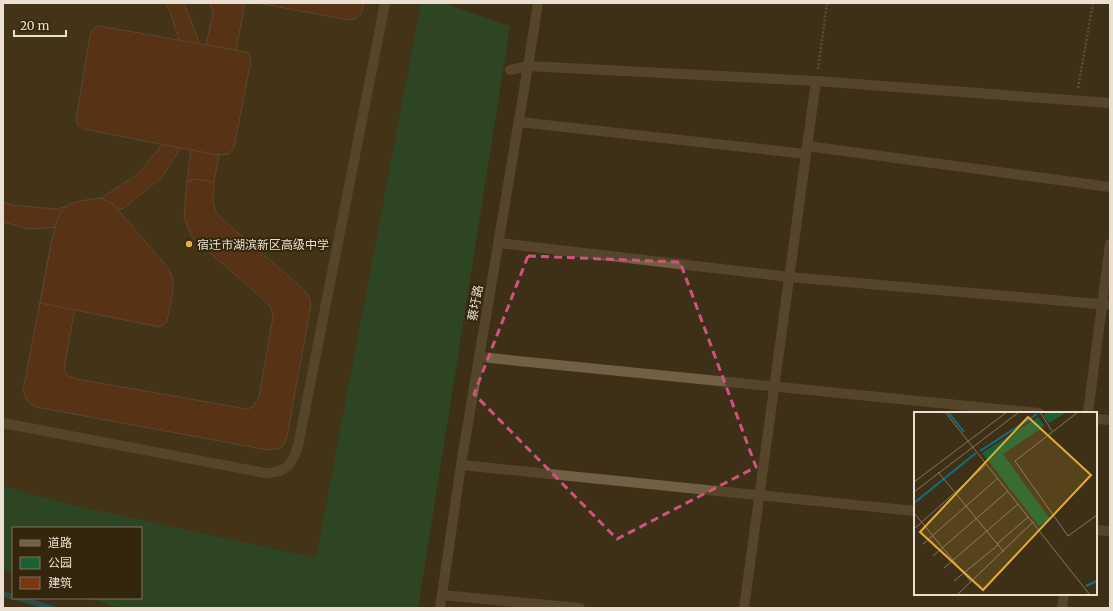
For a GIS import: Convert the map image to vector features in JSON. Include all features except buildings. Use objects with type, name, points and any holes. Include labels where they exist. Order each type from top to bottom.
[{"type":"street","points":[[3,422],[265,473],[275,473],[284,470],[290,464],[298,446],[385,3]]},
{"type":"street","name":"蔡圩路","points":[[440,608],[461,466],[538,3]]},
{"type":"street","points":[[510,70],[528,66],[816,81],[1110,103]]},
{"type":"street","points":[[744,608],[816,81]]},
{"type":"street","points":[[519,122],[807,150],[1110,188]]},
{"type":"street","points":[[499,243],[789,277],[1106,305]]},
{"type":"street","points":[[1088,412],[1106,305],[1110,244]]},
{"type":"street","points":[[479,357],[1030,412]]},
{"type":"street","points":[[1097,419],[1110,420]]},
{"type":"street","points":[[461,466],[914,511]]},
{"type":"street","points":[[1097,530],[1110,531]]},
{"type":"street","points":[[442,595],[580,608]]},
{"type":"street","points":[[1062,608],[1064,595]]},
{"type":"path","points":[[816,81],[827,3]]},
{"type":"path","points":[[1076,101],[1093,3]]},
{"type":"highlighted area","points":[[528,256],[680,262],[756,467],[617,539],[474,394]]},
{"type":"shaded area","name":"宿迁市湖滨新区高级中学","points":[[3,3],[421,3],[316,558],[69,504],[3,486]]},
{"type":"green space","points":[[421,3],[443,3],[510,26],[418,608],[121,608],[91,599],[142,599],[142,527],[12,527],[12,573],[3,570],[3,486],[69,504],[316,558]]},
{"type":"waterway","points":[[3,594],[12,597]]},
{"type":"waterway","points":[[21,599],[52,608]]},
{"type":"place","name":"宿迁市湖滨新区高级中学","points":[[189,244]]}]
